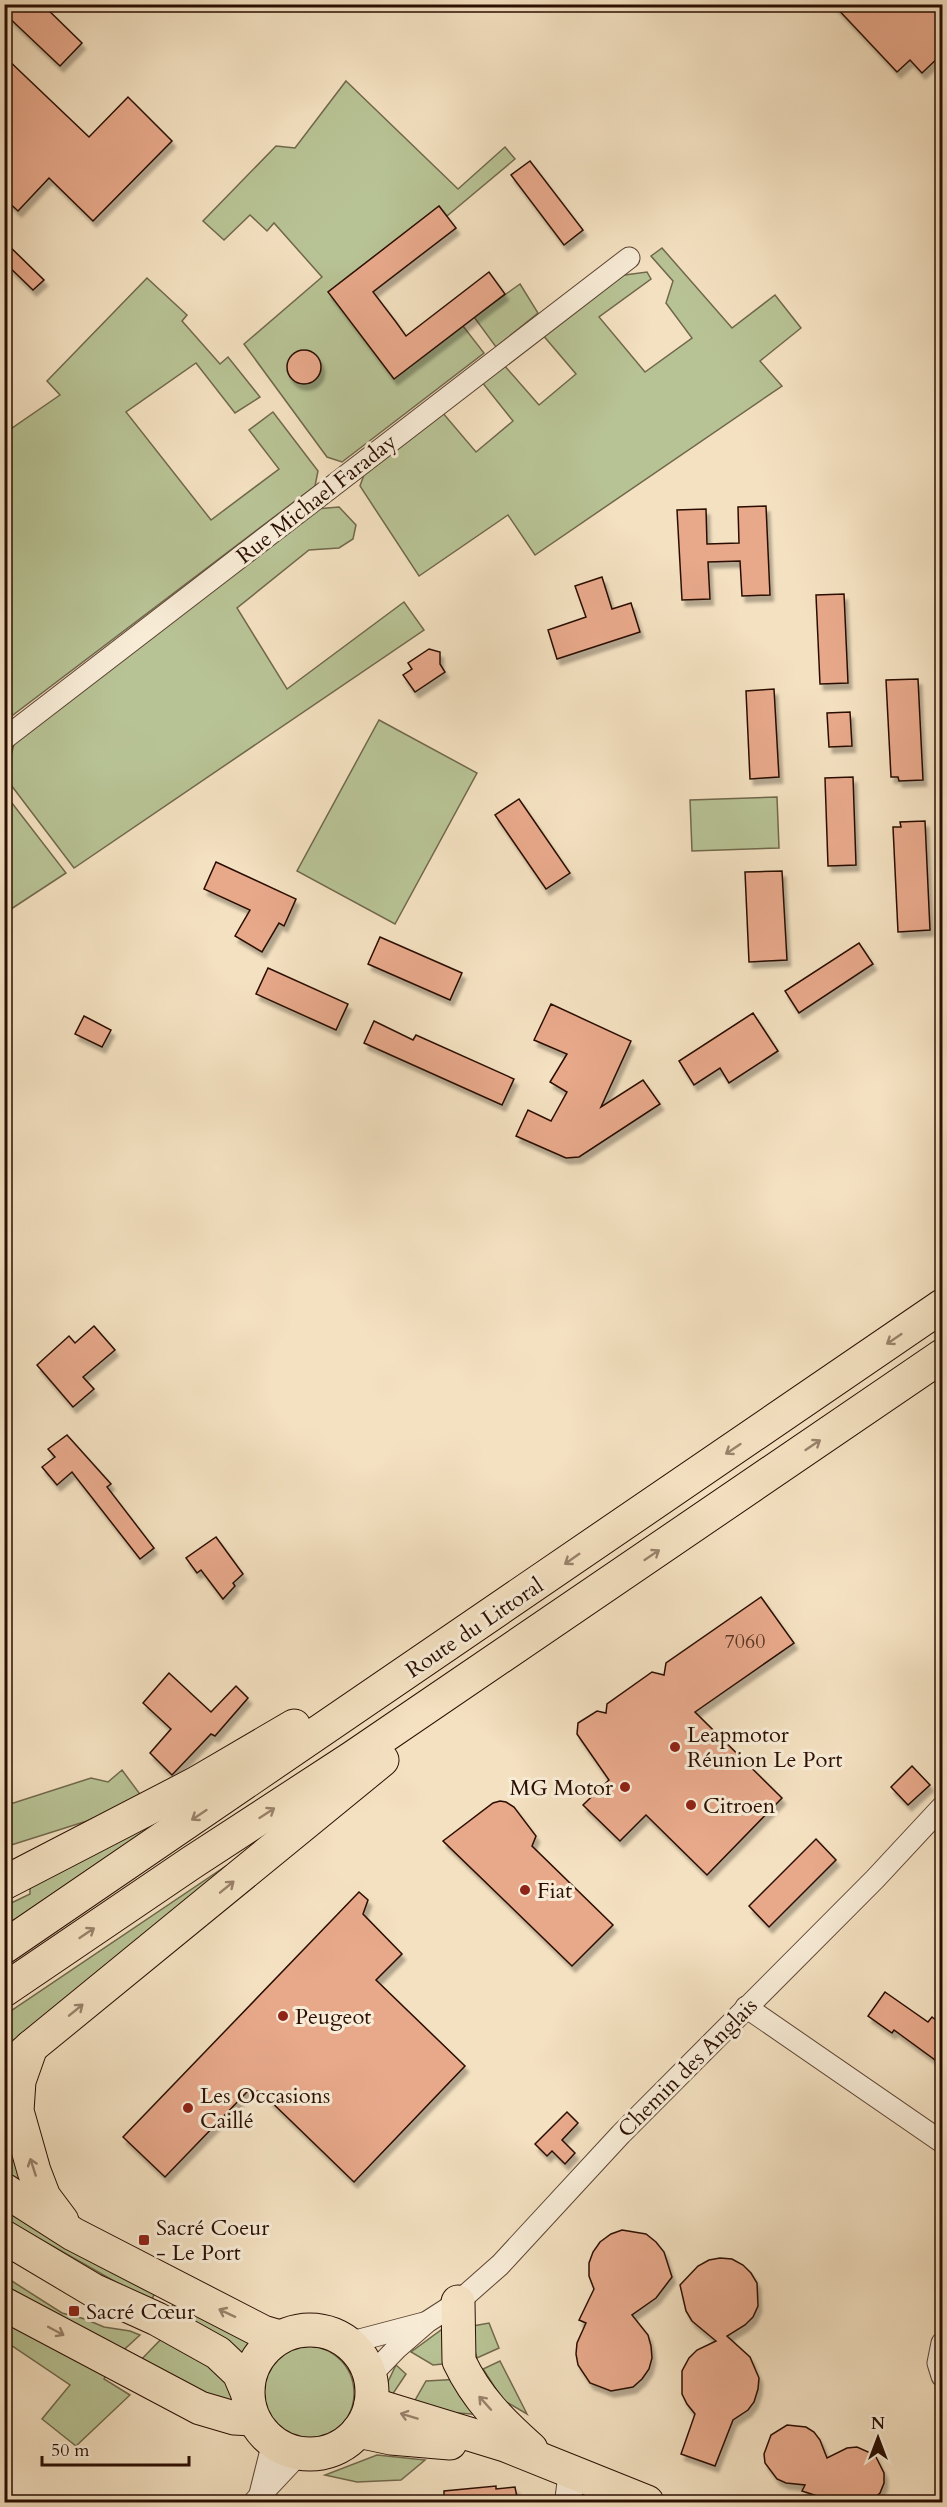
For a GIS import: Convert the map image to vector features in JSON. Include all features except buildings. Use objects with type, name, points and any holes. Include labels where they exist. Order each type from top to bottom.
[{"type":"main road","name":"Route du Littoral","points":[[4,1947],[942,1306]]},
{"type":"main road","name":"Route du Littoral","points":[[4,1990],[551,1623],[942,1356]]},
{"type":"main road","points":[[4,1882],[195,1784],[542,1580]]},
{"type":"main road","points":[[4,2071],[551,1623]]},
{"type":"main road","points":[[4,1863],[104,1831]]},
{"type":"main road","points":[[31,2047],[16,2093],[20,2123],[44,2197],[73,2234]]},
{"type":"main road","points":[[4,2190],[73,2234],[263,2332],[280,2337]]},
{"type":"main road","points":[[4,2236],[93,2290],[157,2319],[218,2353],[239,2373],[268,2427]]},
{"type":"main road","points":[[458,2302],[459,2361],[474,2390],[505,2425],[570,2487],[647,2502]]},
{"type":"main road","points":[[4,2304],[200,2408],[268,2427],[316,2454],[332,2450],[346,2442],[367,2404],[362,2358],[348,2343],[333,2334],[315,2330],[297,2331],[280,2337],[266,2347],[256,2360],[249,2375],[268,2427]]},
{"type":"main road","points":[[367,2404],[506,2445],[542,2459]]},
{"type":"street","name":"Rue Michael Faraday","points":[[4,739],[559,309],[629,258]]},
{"type":"street","name":"Chemin des Anglais","points":[[367,2404],[397,2349],[427,2322],[458,2302],[500,2265],[621,2134],[942,1807]]},
{"type":"street","points":[[747,2007],[942,2142]]},
{"type":"street","name":"Chemin des Anglais","points":[[348,2343],[427,2322]]},
{"type":"street","points":[[942,2343],[938,2363],[942,2376]]},
{"type":"street","points":[[256,2500],[268,2427]]},
{"type":"street","points":[[256,2500],[268,2427]]},
{"type":"green space","points":[[346,81],[458,189],[505,147],[515,159],[447,216],[439,206],[329,292],[394,378],[463,326],[484,353],[342,462],[327,457],[244,344],[322,277],[274,223],[267,231],[250,215],[224,240],[203,221],[276,146],[295,148]]},
{"type":"green space","points":[[662,248],[732,328],[775,295],[801,328],[760,361],[782,386],[535,555],[508,515],[419,576],[360,486],[365,472],[442,412],[476,452],[513,421],[481,381],[503,364],[539,405],[576,374],[542,334],[617,276],[647,272],[651,279],[599,317],[645,372],[692,338],[666,303],[673,281],[651,256]]},
{"type":"green space","points":[[147,278],[187,315],[182,321],[220,364],[228,357],[260,397],[235,413],[196,363],[126,412],[211,520],[279,469],[249,430],[273,412],[318,471],[315,486],[5,721],[5,433],[60,395],[47,381]]},
{"type":"green space","points":[[520,284],[538,313],[496,347],[474,317]]},
{"type":"green space","points":[[339,507],[356,525],[353,539],[339,548],[309,550],[237,608],[287,689],[404,602],[424,630],[74,868],[5,777],[16,737],[315,509]]},
{"type":"green space","points":[[379,720],[477,773],[395,924],[297,871]]},
{"type":"green space","points":[[5,794],[66,873],[5,913]]},
{"type":"green space","points":[[777,797],[779,848],[692,851],[690,800]]},
{"type":"green space","points":[[122,1770],[142,1797],[87,1821],[5,1847],[4,1806],[91,1778],[108,1782]]},
{"type":"green space","points":[[166,1817],[5,1926],[5,1906],[30,1894],[30,1886]]},
{"type":"green space","points":[[226,1866],[231,1872],[5,2060],[5,2015]]},
{"type":"green space","points":[[5,2105],[32,2185],[5,2172]]},
{"type":"green space","points":[[5,2207],[155,2292],[151,2302],[5,2219]]},
{"type":"green space","points":[[4,2276],[62,2313],[104,2327],[140,2335],[117,2356],[5,2291]]},
{"type":"green space","points":[[175,2301],[257,2341],[243,2360],[169,2312]]},
{"type":"green space","points":[[4,2315],[109,2369],[104,2379],[130,2395],[76,2446],[42,2419],[70,2385],[5,2341]]},
{"type":"green space","points":[[452,2322],[452,2363],[433,2365],[411,2352]]},
{"type":"green space","points":[[489,2323],[499,2348],[477,2358],[472,2341],[473,2326]]},
{"type":"green space","points":[[168,2332],[224,2364],[242,2412],[136,2365]]},
{"type":"green space","points":[[307,2346],[325,2349],[340,2360],[351,2375],[354,2393],[351,2411],[340,2426],[325,2437],[307,2440],[289,2437],[274,2426],[263,2411],[260,2393],[263,2375],[274,2360],[289,2349]]},
{"type":"green space","points":[[500,2361],[527,2414],[503,2400],[483,2369]]},
{"type":"green space","points":[[396,2365],[406,2374],[392,2395],[385,2388]]},
{"type":"green space","points":[[462,2379],[483,2415],[446,2412],[414,2402],[426,2381]]},
{"type":"green space","points":[[377,2455],[425,2460],[401,2480],[357,2482],[325,2475]]},
{"type":"place","name":"Leapmotor Réunion Le Port","points":[[675,1747]]},
{"type":"place","name":"MG Motor","points":[[625,1787]]},
{"type":"place","name":"Citroen","points":[[691,1805]]},
{"type":"place","name":"Fiat","points":[[525,1890]]},
{"type":"place","name":"Peugeot","points":[[283,2016]]},
{"type":"place","name":"Les Occasions Caillé","points":[[188,2108]]},
{"type":"place","name":"Sacré Coeur - Le Port","points":[[144,2240]]},
{"type":"place","name":"Sacré Cœur","points":[[74,2311]]}]
